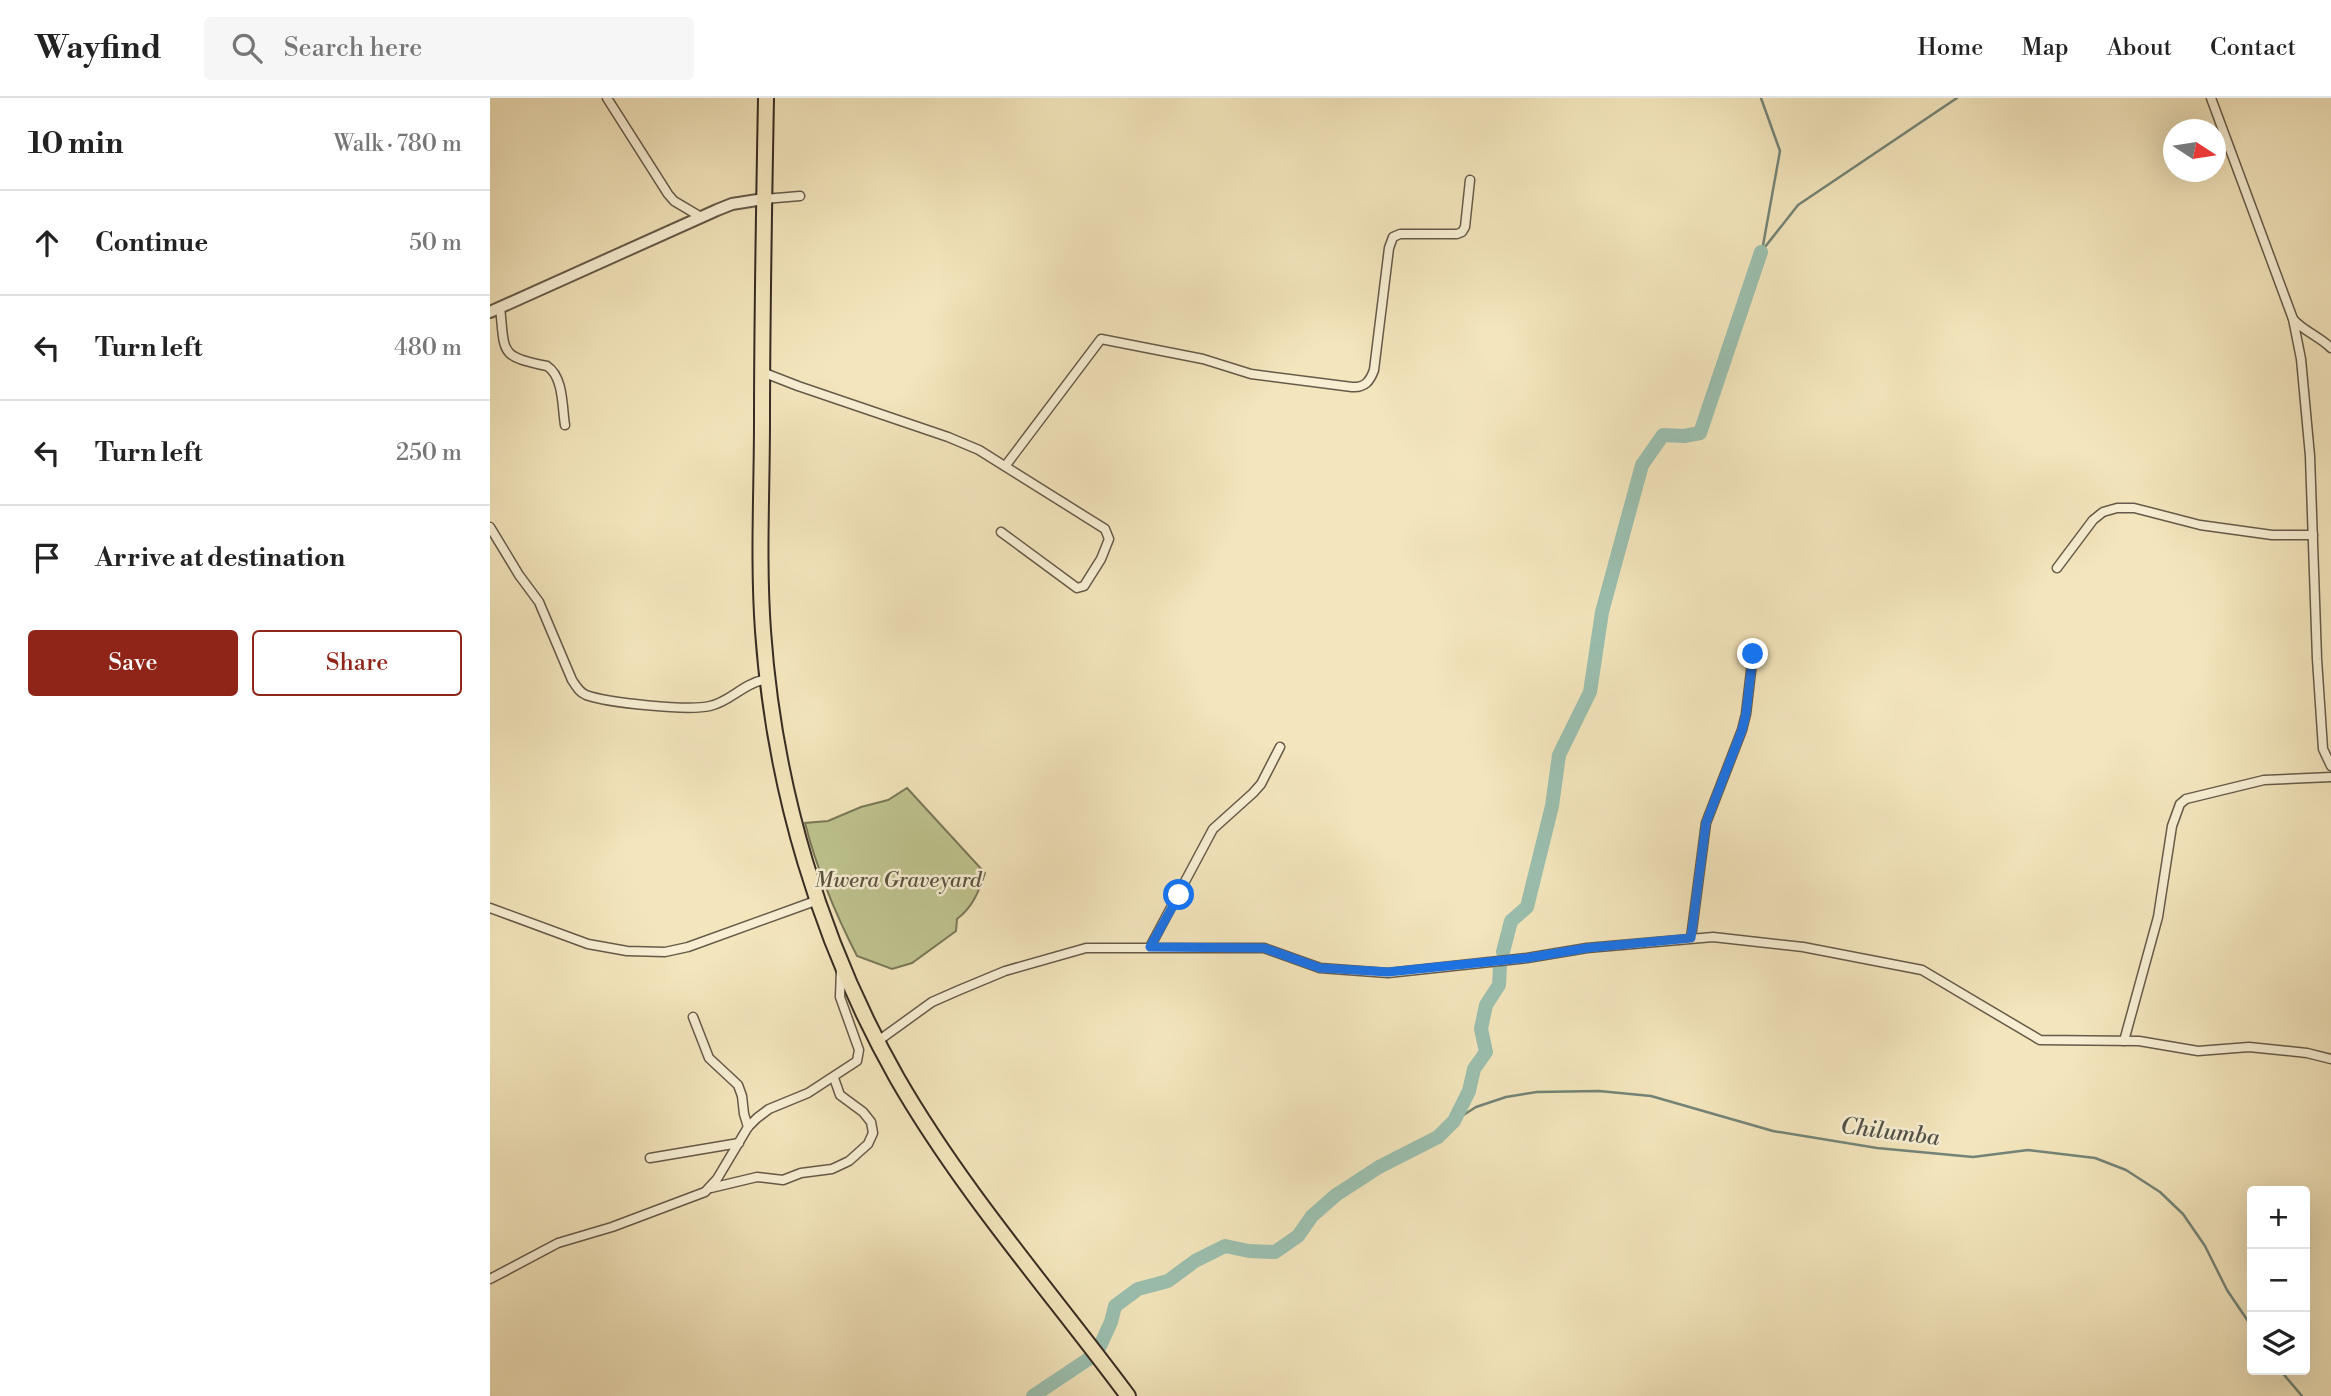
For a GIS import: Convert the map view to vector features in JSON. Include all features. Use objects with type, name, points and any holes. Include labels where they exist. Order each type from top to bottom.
[{"type":"highway","points":[[766,98],[761,588],[768,679],[778,751],[791,812],[818,900],[842,963],[898,1078],[950,1161],[1128,1396]]},
{"type":"street","points":[[607,98],[668,194],[674,201],[701,217]]},
{"type":"street","points":[[2211,98],[2293,319],[2306,400],[2316,659],[2323,750],[2331,766]]},
{"type":"street","points":[[1006,465],[1101,340],[1203,359],[1251,374],[1352,387],[1364,386],[1374,370],[1389,248],[1393,237],[1400,234],[1462,232],[1465,227],[1470,180]]},
{"type":"street","points":[[565,425],[557,378],[552,368],[510,355],[503,341],[495,310],[732,204],[800,197]]},
{"type":"street","points":[[2293,319],[2331,348]]},
{"type":"street","points":[[762,372],[948,437],[1006,465],[1105,529],[1109,539],[1101,559],[1084,586],[1077,588],[1001,532]]},
{"type":"street","points":[[2057,568],[2093,520],[2103,512],[2117,508],[2134,508],[2200,524],[2272,535],[2313,535]]},
{"type":"street","points":[[490,527],[539,602],[572,680],[586,695],[648,705],[700,708],[723,702],[749,683],[768,679]]},
{"type":"street","points":[[1691,938],[1706,823],[1744,722],[1753,654]]},
{"type":"street","points":[[1150,947],[1213,829],[1253,793],[1280,747]]},
{"type":"street","points":[[2124,1041],[2151,947],[2162,897],[2172,826],[2180,804],[2186,799],[2264,780],[2331,777]]},
{"type":"street","points":[[490,908],[588,944],[626,951],[665,952],[688,947],[818,900]]},
{"type":"street","points":[[878,1041],[932,1002],[1005,971],[1086,948],[1264,948],[1320,968],[1388,972],[1527,958],[1587,948],[1691,938],[1731,938],[1803,947],[1922,970],[2039,1040],[2140,1041],[2198,1051],[2249,1046],[2307,1053],[2331,1059]]},
{"type":"street","points":[[490,1279],[558,1243],[700,1195],[718,1179],[748,1128],[769,1109],[808,1093],[857,1061],[860,1054],[840,997],[842,963]]},
{"type":"street","points":[[693,1017],[704,1050],[738,1085],[748,1128]]},
{"type":"street","points":[[709,1189],[757,1177],[783,1180],[801,1173],[832,1169],[849,1160],[868,1144],[873,1133],[871,1122],[863,1112],[840,1095],[834,1077]]},
{"type":"street","points":[[650,1158],[739,1143]]},
{"type":"green space","name":"Mwera Graveyard","points":[[907,788],[985,873],[971,904],[957,919],[956,931],[912,963],[892,969],[857,956],[827,891],[805,823],[828,821],[861,807],[888,800]]},
{"type":"waterway","points":[[1761,98],[1780,151],[1762,251]]},
{"type":"waterway","points":[[1761,252],[1798,205],[1957,98]]},
{"type":"waterway","points":[[1503,952],[1511,921],[1527,907],[1552,806],[1559,755],[1590,692],[1602,612],[1642,465],[1663,435],[1684,436],[1700,433],[1761,252]]},
{"type":"waterway","points":[[1100,1346],[1115,1306],[1138,1289],[1168,1281],[1195,1261],[1225,1246],[1249,1251],[1275,1252],[1298,1236],[1312,1216],[1336,1195],[1379,1167],[1438,1137],[1454,1121],[1469,1091],[1474,1069],[1486,1052],[1481,1029],[1486,1005],[1499,985],[1500,966]]},
{"type":"waterway","name":"Chilumba","points":[[1454,1121],[1476,1107],[1506,1097],[1537,1092],[1599,1091],[1651,1096],[1773,1131],[1877,1148],[1973,1157],[2028,1150],[2095,1158],[2126,1170],[2160,1192],[2183,1214],[2205,1246],[2227,1290],[2247,1320]]},
{"type":"waterway","points":[[1033,1396],[1090,1358]]},
{"type":"waterway","name":"Chilumba","points":[[2284,1375],[2302,1396]]},
{"type":"route","points":[[1179,895],[1150,947],[1264,948],[1331,970],[1388,972],[1691,938],[1706,823],[1742,730],[1753,654]]}]
